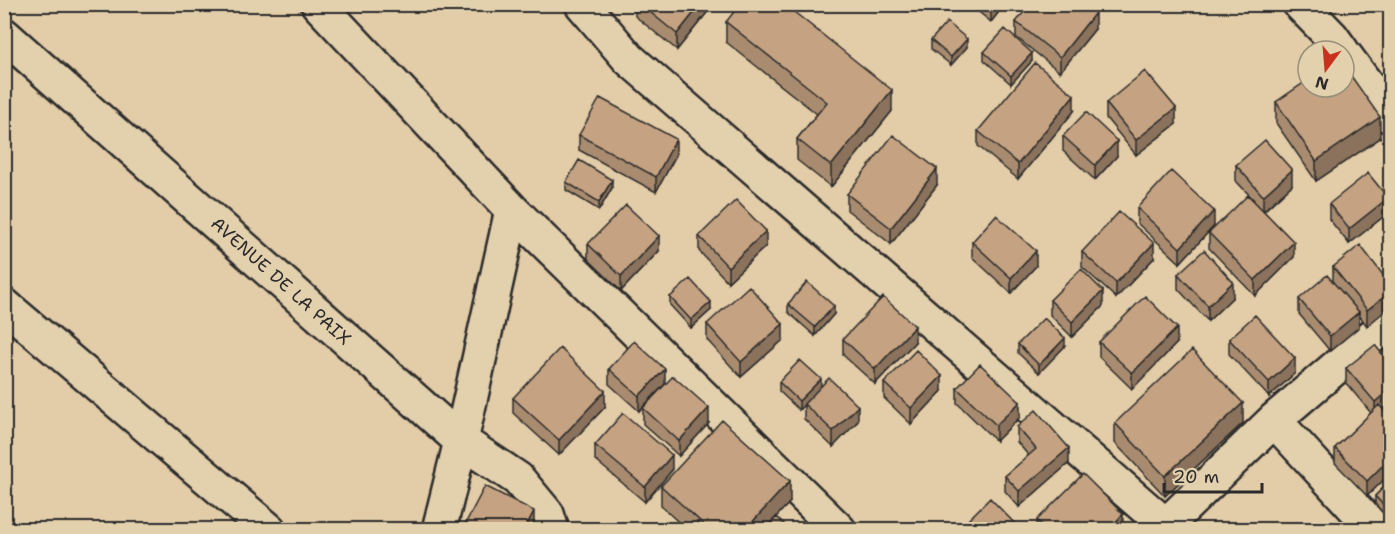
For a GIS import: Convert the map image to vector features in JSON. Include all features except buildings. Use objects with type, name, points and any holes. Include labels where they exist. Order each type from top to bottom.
[{"type":"street","points":[[318,4],[512,210],[839,530]]},
{"type":"street","points":[[582,4],[629,59],[1169,527],[1274,420],[1390,321]]},
{"type":"street","points":[[1299,4],[1333,39]]},
{"type":"street","name":"AVENUE DE LA PAIX","points":[[4,34],[461,441],[518,479],[547,514],[552,530]]},
{"type":"street","points":[[1356,70],[1390,116]]},
{"type":"street","points":[[439,530],[512,210]]},
{"type":"street","points":[[4,304],[269,530]]},
{"type":"street","points":[[1274,420],[1375,530]]}]
